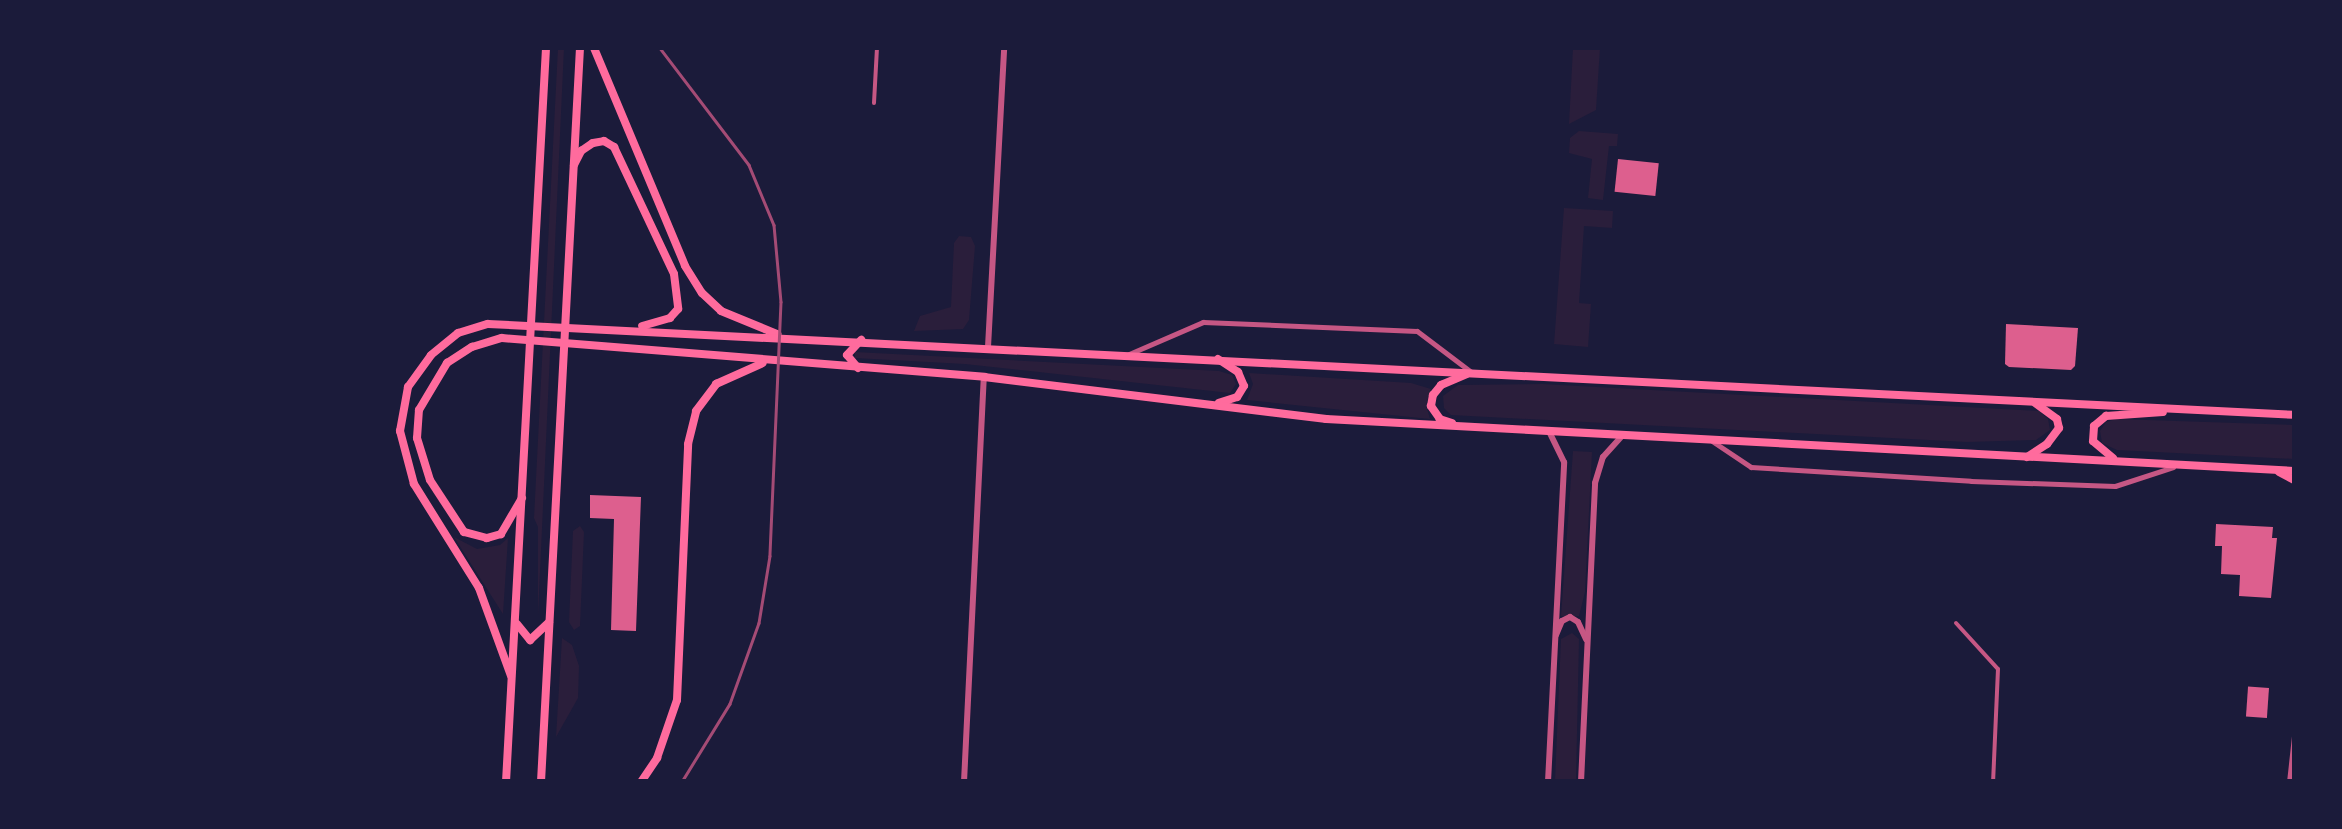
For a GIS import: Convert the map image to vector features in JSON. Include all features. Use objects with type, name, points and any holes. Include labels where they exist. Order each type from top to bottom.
[{"type":"main road","points":[[506,782],[546,48]]},
{"type":"main road","points":[[541,782],[580,48]]},
{"type":"main road","points":[[594,48],[684,266],[702,293],[721,311],[758,329],[796,339]]},
{"type":"main road","points":[[574,165],[581,151],[593,143],[604,140],[614,147],[674,274],[678,309],[670,318],[634,328]]},
{"type":"main road","points":[[512,680],[479,588],[414,484],[404,460],[401,406],[408,387],[431,355],[458,333],[508,322],[2294,412]]},
{"type":"main road","points":[[522,498],[500,534],[475,537],[458,526],[423,459],[418,438],[419,410],[447,362],[472,347],[502,338],[984,377],[1326,419],[2294,471]]},
{"type":"main road","points":[[858,368],[848,355],[861,340]]},
{"type":"main road","points":[[1214,404],[1237,397],[1244,386],[1238,372],[1217,359]]},
{"type":"main road","points":[[642,782],[657,758],[677,700],[688,444],[696,410],[716,384],[736,372],[768,362]]},
{"type":"main road","points":[[1461,426],[1440,419],[1431,406],[1432,394],[1441,385],[1471,372]]},
{"type":"main road","points":[[2028,457],[2060,428],[2057,418],[2032,401]]},
{"type":"main road","points":[[2119,462],[2093,441],[2094,426],[2106,416],[2178,409]]},
{"type":"main road","points":[[2274,470],[2294,480]]},
{"type":"main road","points":[[515,620],[530,640],[549,622]]},
{"type":"street","points":[[874,103],[877,48]]},
{"type":"street","points":[[988,347],[1004,48]]},
{"type":"street","points":[[1128,354],[1202,322],[1417,331],[1471,372]]},
{"type":"street","points":[[964,782],[984,377]]},
{"type":"street","points":[[1548,782],[1564,462],[1549,431]]},
{"type":"street","points":[[1581,782],[1597,470],[1608,449],[1623,435]]},
{"type":"street","points":[[1712,441],[1751,467],[1970,481],[2114,486],[2180,465]]},
{"type":"street","points":[[1554,641],[1562,621],[1570,617],[1578,622],[1588,644]]},
{"type":"street","points":[[1956,622],[1998,670],[1993,782]]},
{"type":"street","points":[[2289,782],[2294,736]]},
{"type":"shaded area","points":[[558,48],[564,48],[538,616],[538,527],[534,518]]},
{"type":"shaded area","points":[[1573,48],[1600,48],[1596,110],[1569,124]]},
{"type":"shaded area","points":[[1579,131],[1618,134],[1617,146],[1609,146],[1603,200],[1588,198],[1592,159],[1569,153],[1570,138]]},
{"type":"shaded area","points":[[1564,208],[1613,211],[1612,228],[1584,226],[1579,303],[1591,304],[1588,347],[1554,344]]},
{"type":"shaded area","points":[[959,236],[971,237],[975,246],[969,320],[963,329],[914,331],[920,316],[951,307],[954,243]]},
{"type":"shaded area","points":[[855,352],[1219,371],[1232,375],[1236,384],[1230,393],[965,364],[855,358]]},
{"type":"shaded area","points":[[1249,373],[1411,383],[1431,389],[1426,405],[1430,419],[1247,400],[1253,384]]},
{"type":"shaded area","points":[[1542,384],[2039,411],[2048,419],[2050,430],[2036,440],[1967,442],[1451,415],[1444,408],[1443,396],[1458,385]]},
{"type":"shaded area","points":[[2117,419],[2294,425],[2294,459],[2117,450],[2102,443],[2100,431],[2106,422]]},
{"type":"shaded area","points":[[1573,451],[1592,452],[1585,592],[1579,616],[1561,616]]},
{"type":"shaded area","points":[[580,526],[584,532],[580,626],[574,630],[569,622],[573,531]]},
{"type":"shaded area","points":[[454,537],[477,549],[500,545],[508,538],[503,614]]},
{"type":"shaded area","points":[[1572,633],[1579,639],[1576,781],[1555,781],[1561,639]]},
{"type":"shaded area","points":[[562,638],[572,645],[579,666],[578,698],[556,737]]},
{"type":"building","points":[[1618,159],[1659,163],[1655,196],[1615,192]]},
{"type":"building","points":[[2006,324],[2078,328],[2075,366],[2071,370],[2009,367],[2005,364]]},
{"type":"building","points":[[590,495],[641,497],[636,631],[611,630],[614,519],[590,518]]},
{"type":"building","points":[[2216,524],[2273,527],[2272,538],[2277,538],[2271,598],[2239,596],[2240,575],[2221,574],[2222,546],[2215,546]]},
{"type":"building","points":[[2248,687],[2269,688],[2267,718],[2246,716]]},
{"type":"tram line","points":[[660,48],[749,165],[774,225],[781,302],[770,556],[759,623],[730,704],[682,782]]}]
